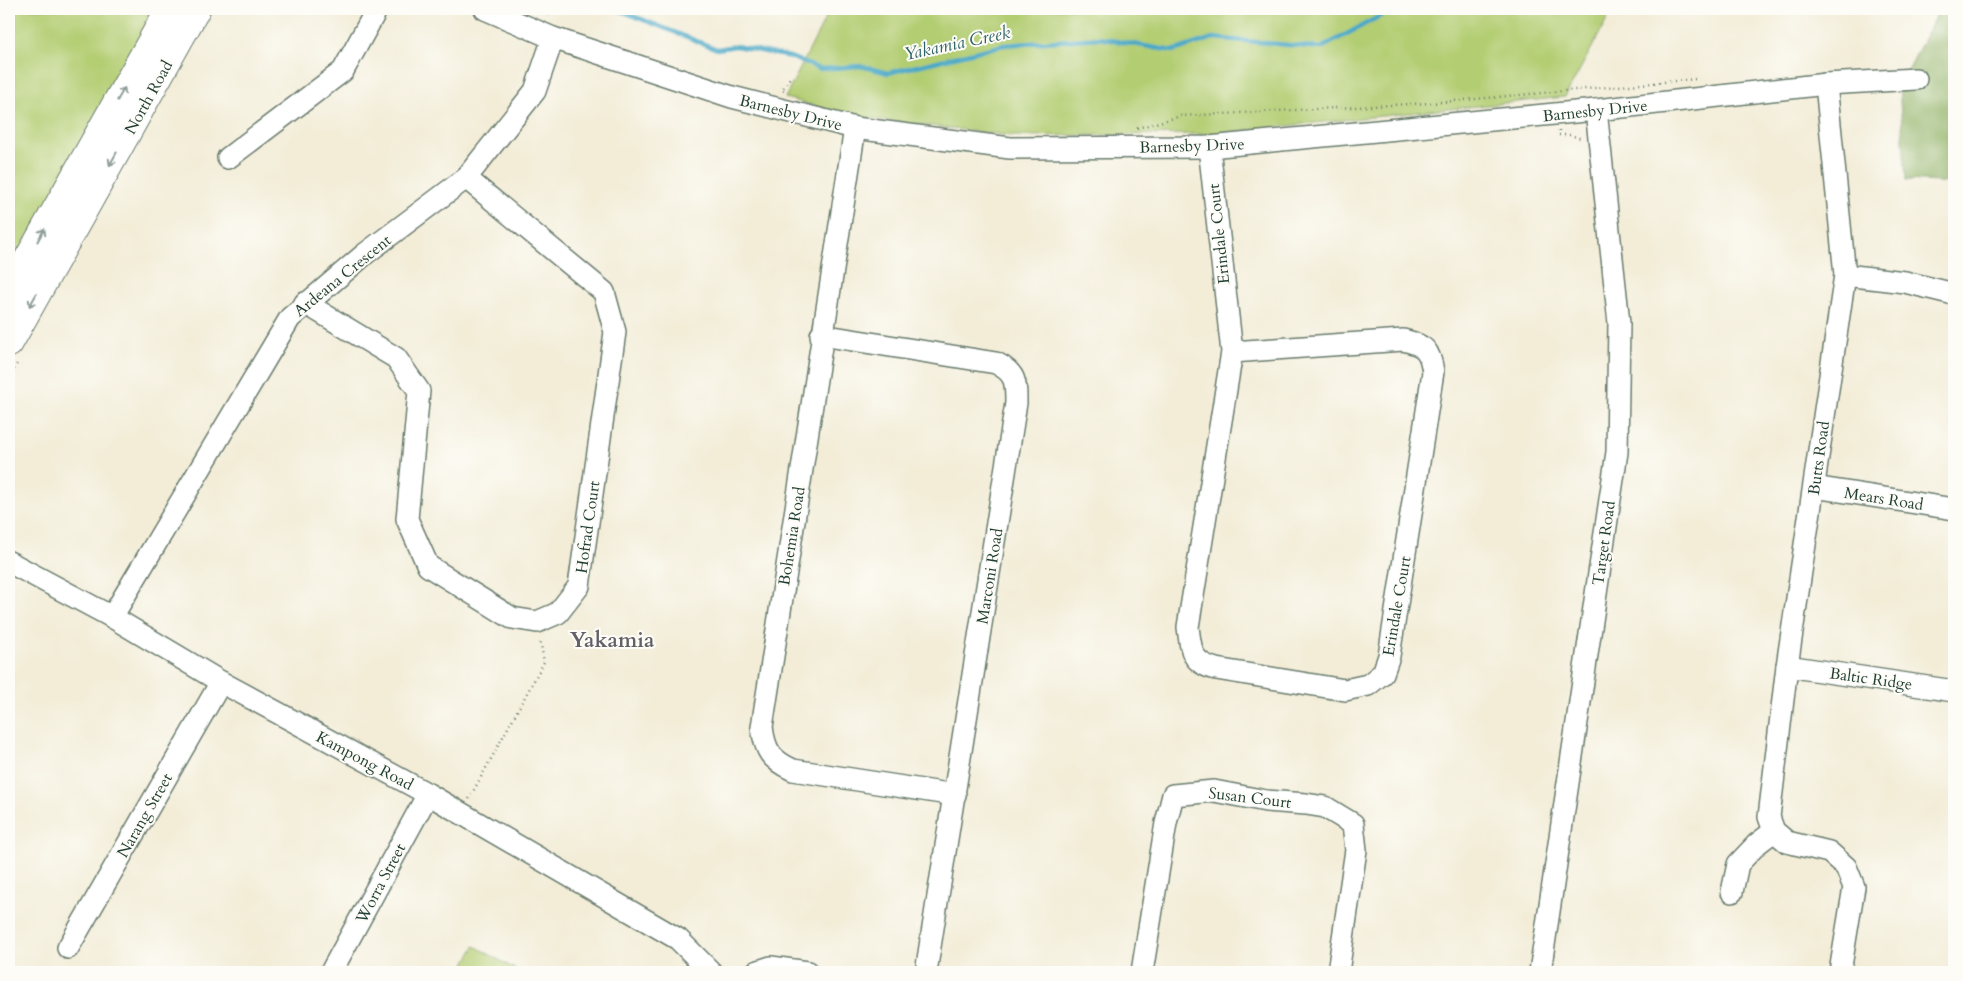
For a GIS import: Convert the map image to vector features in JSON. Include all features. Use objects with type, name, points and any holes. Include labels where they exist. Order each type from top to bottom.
[{"type":"main road","name":"North Road","points":[[9,343],[170,9]]},
{"type":"main road","name":"North Road","points":[[9,293],[88,179],[196,9]]},
{"type":"street","points":[[228,158],[343,71],[377,9]]},
{"type":"street","name":"Barnesby Drive","points":[[485,9],[553,38],[732,97],[855,128],[1010,148],[1209,147],[1558,114],[1826,84],[1916,79]]},
{"type":"street","name":"Ardeana Crescent","points":[[112,617],[290,318],[305,303],[466,178],[535,91],[553,38]]},
{"type":"street","name":"Butts Road","points":[[1774,832],[1769,817],[1787,666],[1845,275],[1826,84]]},
{"type":"street","name":"Target Road","points":[[1540,972],[1617,452],[1619,323],[1596,110]]},
{"type":"street","name":"Bohemia Road","points":[[855,128],[821,335],[762,727],[764,744],[776,762],[793,770],[955,795]]},
{"type":"street","name":"Erindale Court","points":[[1209,147],[1232,352],[1188,627],[1192,652],[1202,666],[1216,669],[1345,690],[1368,685],[1383,673],[1389,656],[1433,372],[1430,354],[1418,344],[1402,340],[1232,352]]},
{"type":"street","name":"Hofrad Court","points":[[466,178],[604,292],[616,332],[579,586],[558,613],[537,622]]},
{"type":"street","points":[[1845,275],[1905,282],[1954,294]]},
{"type":"street","points":[[305,303],[396,358],[419,391],[407,519],[428,566],[512,618],[537,622]]},
{"type":"street","name":"Marconi Road","points":[[821,335],[996,363],[1009,369],[1016,384],[1016,403],[926,972]]},
{"type":"street","name":"Mears Road","points":[[1814,487],[1954,509]]},
{"type":"street","name":"Kampong Road","points":[[9,562],[112,617],[220,682],[428,794],[678,940],[718,971]]},
{"type":"street","name":"Baltic Ridge","points":[[1787,666],[1954,691]]},
{"type":"street","name":"Narang Street","points":[[68,948],[220,682]]},
{"type":"street","name":"Susan Court","points":[[1142,972],[1166,823],[1173,795],[1201,791],[1325,808],[1354,824],[1356,850],[1338,972]]},
{"type":"street","name":"Worra Street","points":[[331,972],[428,794]]},
{"type":"street","points":[[1732,892],[1738,864],[1757,844],[1774,832],[1787,842],[1829,852],[1846,867],[1854,886],[1840,972]]},
{"type":"street","points":[[750,969],[771,968],[808,972]]},
{"type":"path","points":[[790,93],[782,90],[791,76]]},
{"type":"path","points":[[1134,130],[1181,116],[1378,107],[1697,79]]},
{"type":"path","points":[[1557,91],[1559,135],[1579,138],[1585,143]]},
{"type":"path","points":[[468,801],[544,662],[537,622]]},
{"type":"path","points":[[718,971],[750,969]]},
{"type":"green space","points":[[9,9],[163,9],[9,277]]},
{"type":"green space","points":[[830,9],[1613,9],[1565,97],[1208,134],[1012,136],[857,117],[785,98]]},
{"type":"green space","points":[[1939,9],[1954,9],[1954,183],[1906,180],[1899,88]]},
{"type":"green space","points":[[475,946],[520,972],[460,972]]},
{"type":"waterway","name":"Yakamia Creek","points":[[616,9],[717,49],[736,46],[790,57],[820,69],[861,66],[888,73],[1004,45],[1099,38],[1173,51],[1213,38],[1321,48],[1393,9]]},
{"type":"district","name":"Yakamia","points":[[612,640]]}]
